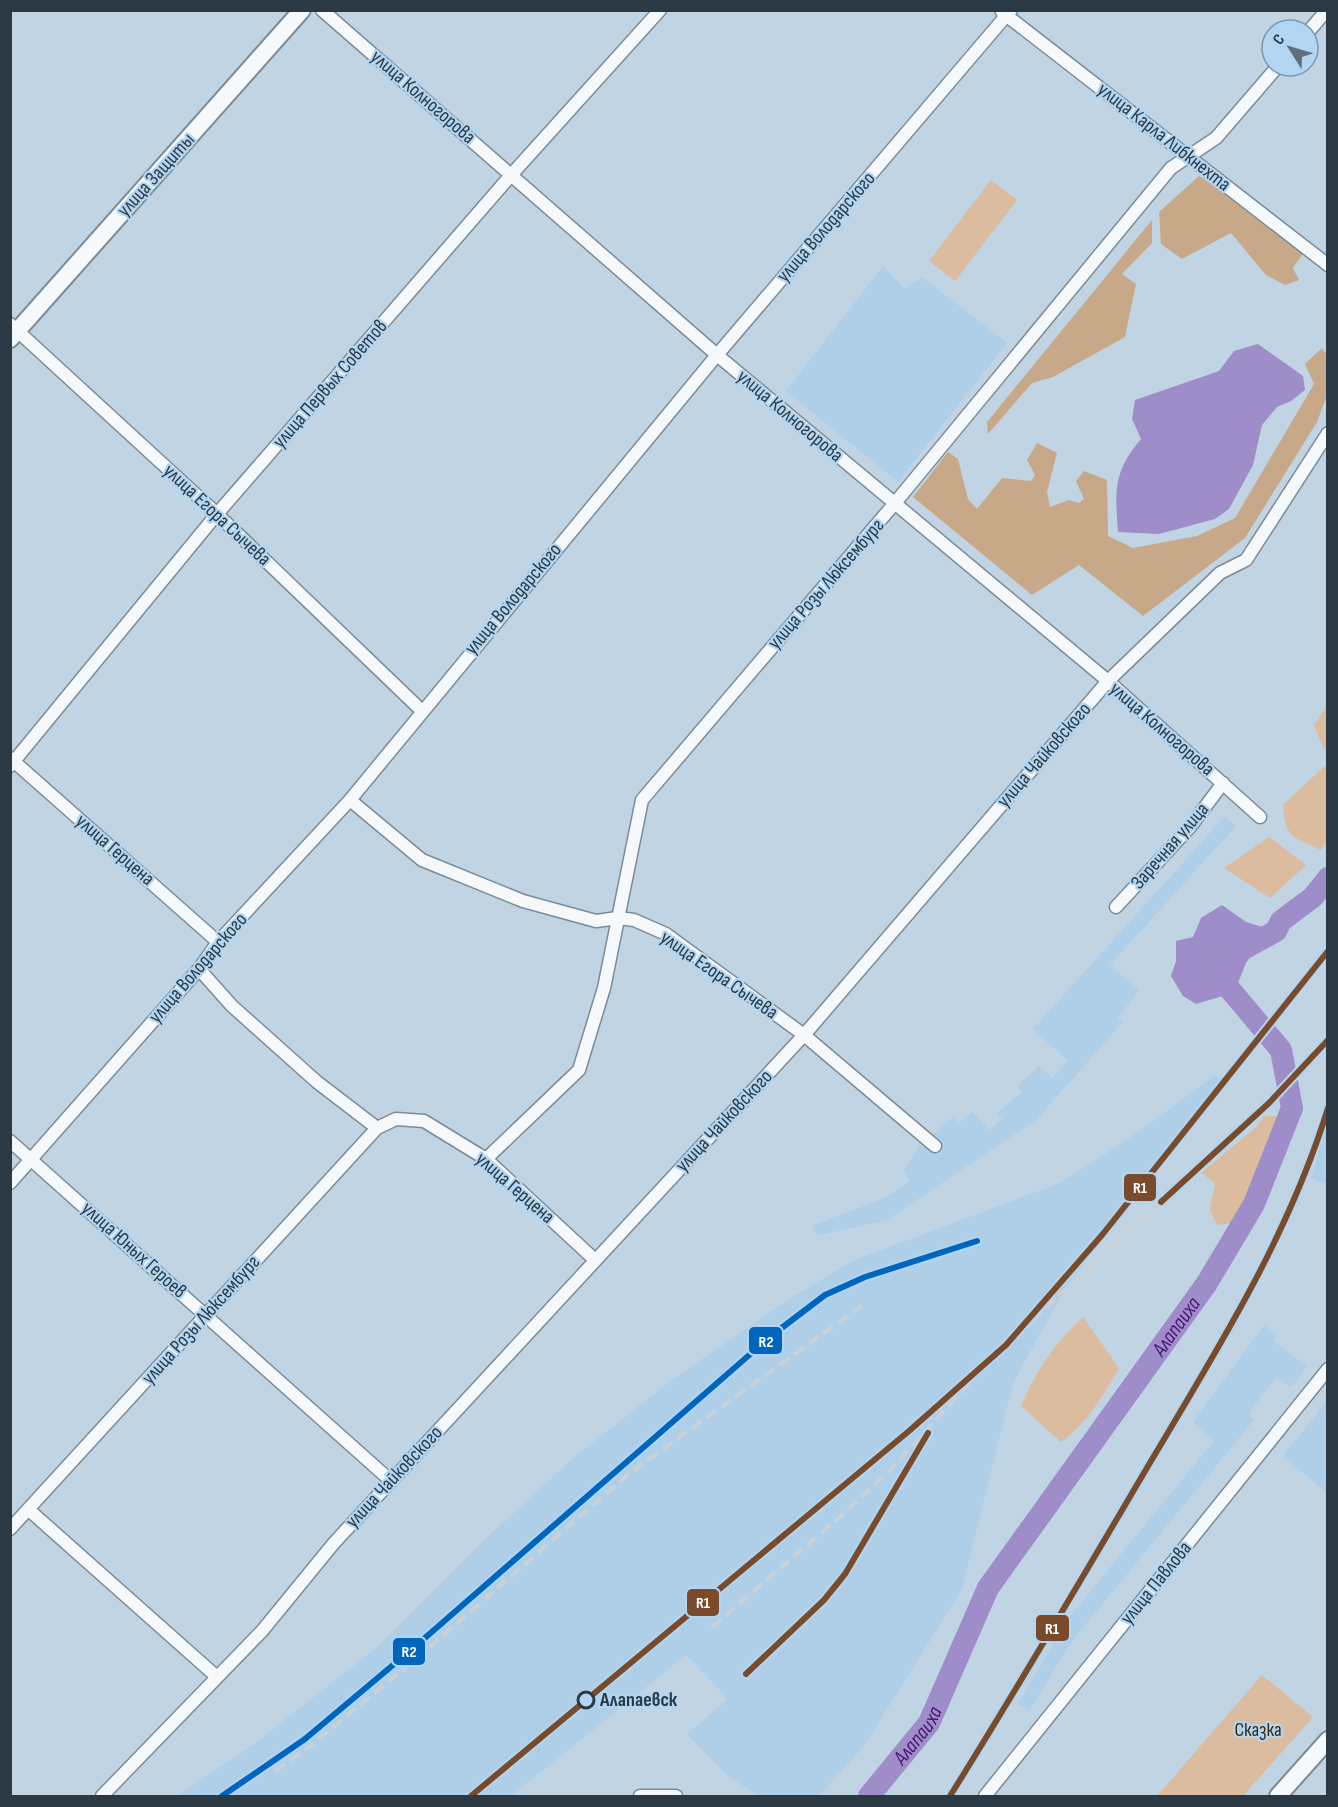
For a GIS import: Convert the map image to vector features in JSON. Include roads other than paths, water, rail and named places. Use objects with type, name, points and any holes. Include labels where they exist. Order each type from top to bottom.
[{"type":"street","name":"улица Защиты","points":[[13,332],[302,10]]},
{"type":"street","name":"улица Колногорова","points":[[322,10],[717,355],[1108,681],[1260,817]]},
{"type":"street","name":"улица Первых Советов","points":[[12,762],[217,514],[512,174],[660,10]]},
{"type":"street","name":"улица Карла Либкнехта","points":[[1006,12],[1328,265]]},
{"type":"street","name":"улица Володарского","points":[[10,1183],[199,969],[219,942],[350,800],[421,710],[1006,12]]},
{"type":"street","name":"улица Розы Люксембург","points":[[486,1159],[579,1070],[604,988],[642,800],[895,504],[1171,168],[1216,138],[1268,78]]},
{"type":"street","name":"улица Егора Сычева","points":[[13,332],[217,514],[421,710]]},
{"type":"street","name":"улица Чайковского","points":[[102,1797],[262,1631],[334,1543],[804,1035],[1108,681],[1220,573],[1246,560],[1328,433]]},
{"type":"street","name":"улица Герцена","points":[[12,762],[219,942]]},
{"type":"street","name":"Заречная улица","points":[[1116,907],[1190,826],[1223,783]]},
{"type":"street","name":"улица Егора Сычева","points":[[350,800],[422,860],[523,901],[596,921],[618,918],[634,920],[666,934],[804,1035],[935,1146]]},
{"type":"street","points":[[199,969],[232,1006],[317,1082],[376,1128]]},
{"type":"street","name":"улица Розы Люксембург","points":[[10,1529],[376,1128],[396,1119]]},
{"type":"street","name":"улица Герцена","points":[[396,1119],[424,1121],[486,1159],[594,1260]]},
{"type":"street","name":"улица Юных Героев","points":[[10,1141],[391,1481]]},
{"type":"street","name":"улица Павлова","points":[[985,1797],[1328,1369]]},
{"type":"street","points":[[29,1510],[217,1677]]},
{"type":"street","points":[[1278,1797],[1328,1740]]},
{"type":"street","points":[[640,1797],[676,1797]]},
{"type":"waterway","name":"Алапаиха","points":[[869,1796],[929,1723],[988,1588],[1207,1283],[1254,1204],[1292,1108],[1281,1050],[1211,967],[1276,931],[1281,921],[1313,897],[1328,878]]},
{"type":"railway","points":[[1006,1345],[1269,1103],[1328,1040]]},
{"type":"railway","points":[[950,1796],[1227,1333],[1293,1201],[1328,1108]]},
{"type":"railway","points":[[222,1796],[305,1739],[418,1644],[771,1336],[825,1295],[865,1277],[977,1241]]},
{"type":"railway","points":[[275,1771],[309,1747],[424,1652],[631,1472],[867,1302]]},
{"type":"railway","points":[[712,1627],[843,1514],[889,1471],[996,1354]]},
{"type":"railway","points":[[746,1674],[808,1615],[850,1567],[869,1537],[915,1451]]},
{"type":"place","name":"Алапаевск","points":[[586,1700]]},
{"type":"park label","name":"Сказка","points":[[1258,1730]]}]
